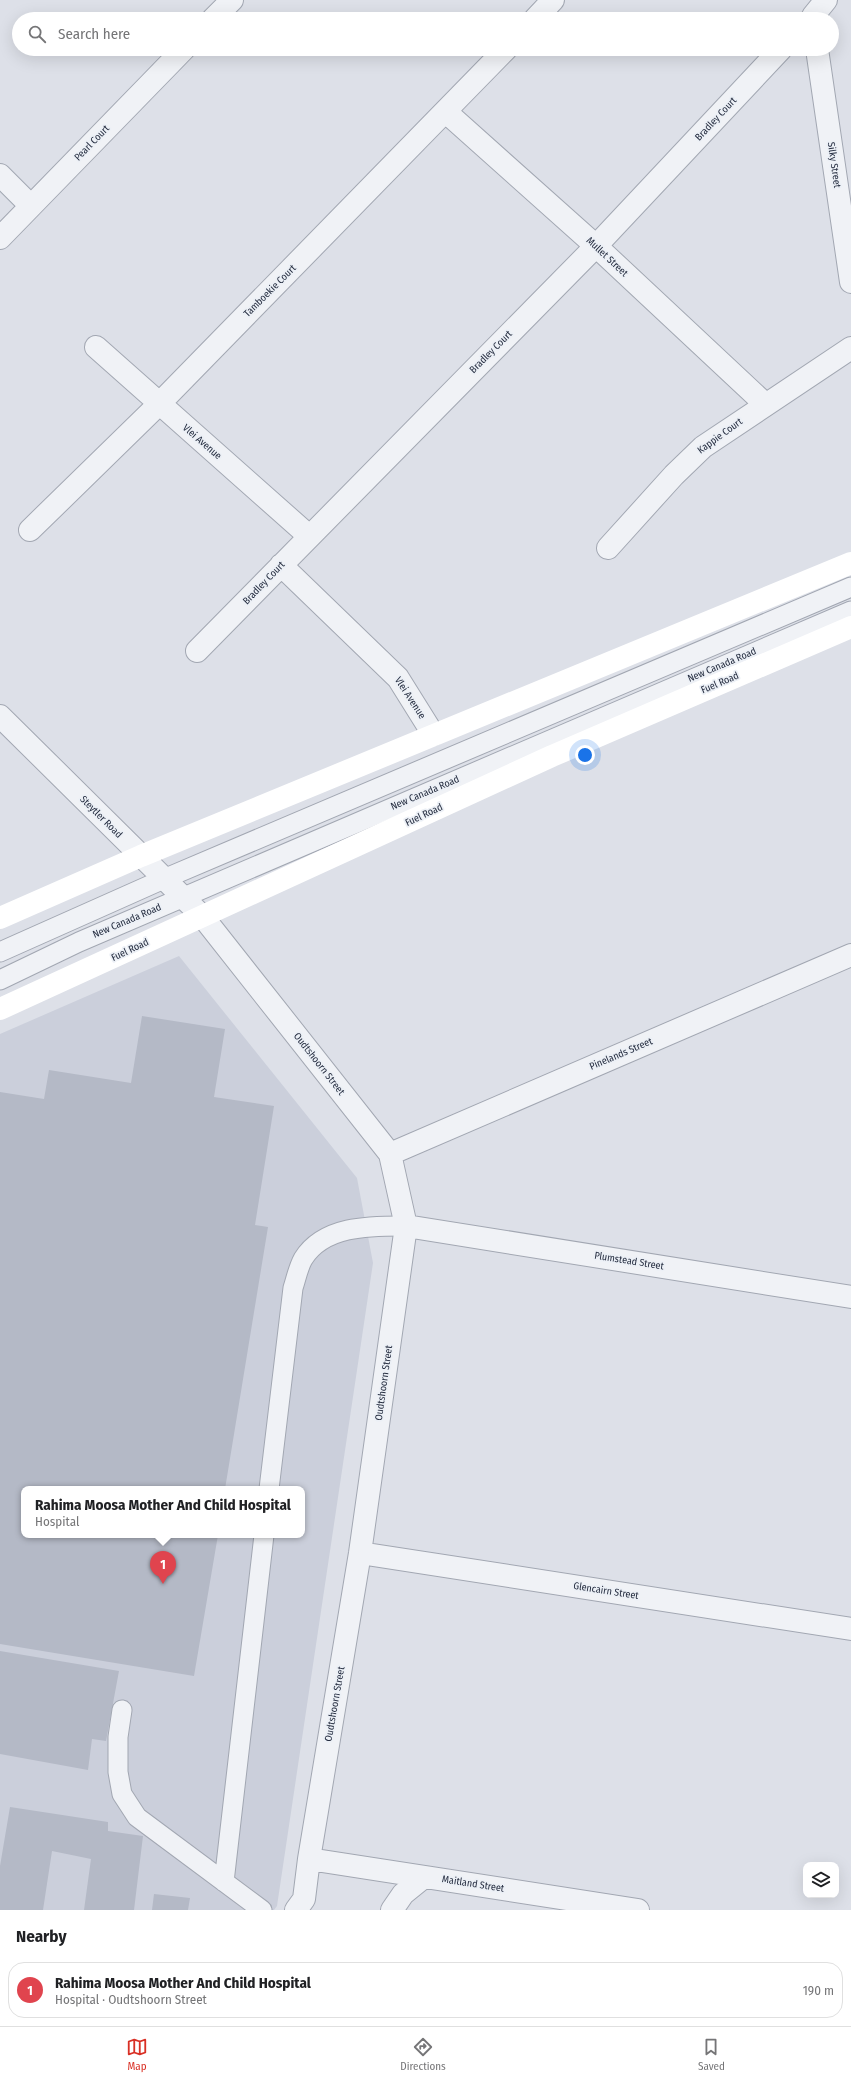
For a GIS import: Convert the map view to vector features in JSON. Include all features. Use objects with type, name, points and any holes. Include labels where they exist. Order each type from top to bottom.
[{"type":"main road","points":[[0,918],[141,856],[433,734],[851,563]]},
{"type":"main road","name":"Fuel Road","points":[[0,1008],[203,917],[552,756],[851,627]]},
{"type":"street","points":[[220,12],[232,0]]},
{"type":"street","points":[[542,12],[553,0]]},
{"type":"street","name":"Pearl Court","points":[[0,238],[177,56]]},
{"type":"street","name":"Tamboekie Court","points":[[30,530],[159,404],[499,56]]},
{"type":"street","name":"Bradley Court","points":[[197,651],[596,246],[774,56]]},
{"type":"street","name":"Silky Street","points":[[818,56],[851,282]]},
{"type":"street","name":"Mullet Street","points":[[446,112],[596,246],[765,404]]},
{"type":"street","points":[[0,175],[31,206]]},
{"type":"street","name":"Vlei Avenue","points":[[96,347],[309,536]]},
{"type":"street","name":"Kappie Court","points":[[608,548],[674,475],[703,447],[765,404],[851,348]]},
{"type":"street","name":"Vlei Avenue","points":[[281,565],[398,678],[433,734]]},
{"type":"street","name":"Steytler Road","points":[[0,716],[141,856],[166,878],[203,917]]},
{"type":"street","name":"Oudtshoorn Street","points":[[203,917],[390,1154],[406,1226],[360,1553],[309,1859],[306,1906]]},
{"type":"street","name":"Pinelands Street","points":[[390,1154],[851,955]]},
{"type":"street","name":"Plumstead Street","points":[[406,1226],[851,1296]]},
{"type":"street","name":"Glencairn Street","points":[[360,1553],[851,1629]]},
{"type":"street","name":"Maitland Street","points":[[309,1859],[638,1910]]},
{"type":"street","points":[[392,1910],[403,1894],[424,1877]]},
{"type":"lane","points":[[0,952],[166,878],[851,587]]},
{"type":"lane","name":"New Canada Road","points":[[0,980],[72,945],[851,611]]},
{"type":"lane","points":[[269,1486],[293,1288],[303,1260],[315,1245],[340,1232],[376,1226],[406,1226]]},
{"type":"lane","points":[[224,1882],[264,1538]]},
{"type":"lane","points":[[122,1710],[118,1736],[118,1772],[122,1794],[137,1817],[262,1910]]},
{"type":"shaded area","points":[[179,956],[357,1178],[373,1263],[277,1906],[274,1910],[0,1910],[0,1034]]},
{"type":"building","points":[[142,1016],[225,1029],[214,1097],[274,1106],[255,1225],[268,1227],[225,1486],[21,1486],[21,1538],[217,1538],[194,1676],[0,1644],[0,1092],[44,1099],[49,1070],[131,1083]]},
{"type":"building","points":[[0,1651],[119,1671],[106,1741],[92,1739],[88,1770],[0,1754]]},
{"type":"building","points":[[10,1807],[108,1822],[108,1831],[143,1836],[134,1910],[84,1910],[91,1859],[52,1851],[43,1910],[0,1910],[0,1866]]},
{"type":"building","points":[[154,1894],[190,1898],[188,1910],[152,1910]]},
{"type":"place","name":"Rahima Moosa Mother And Child Hospital","points":[[163,1584]]}]
